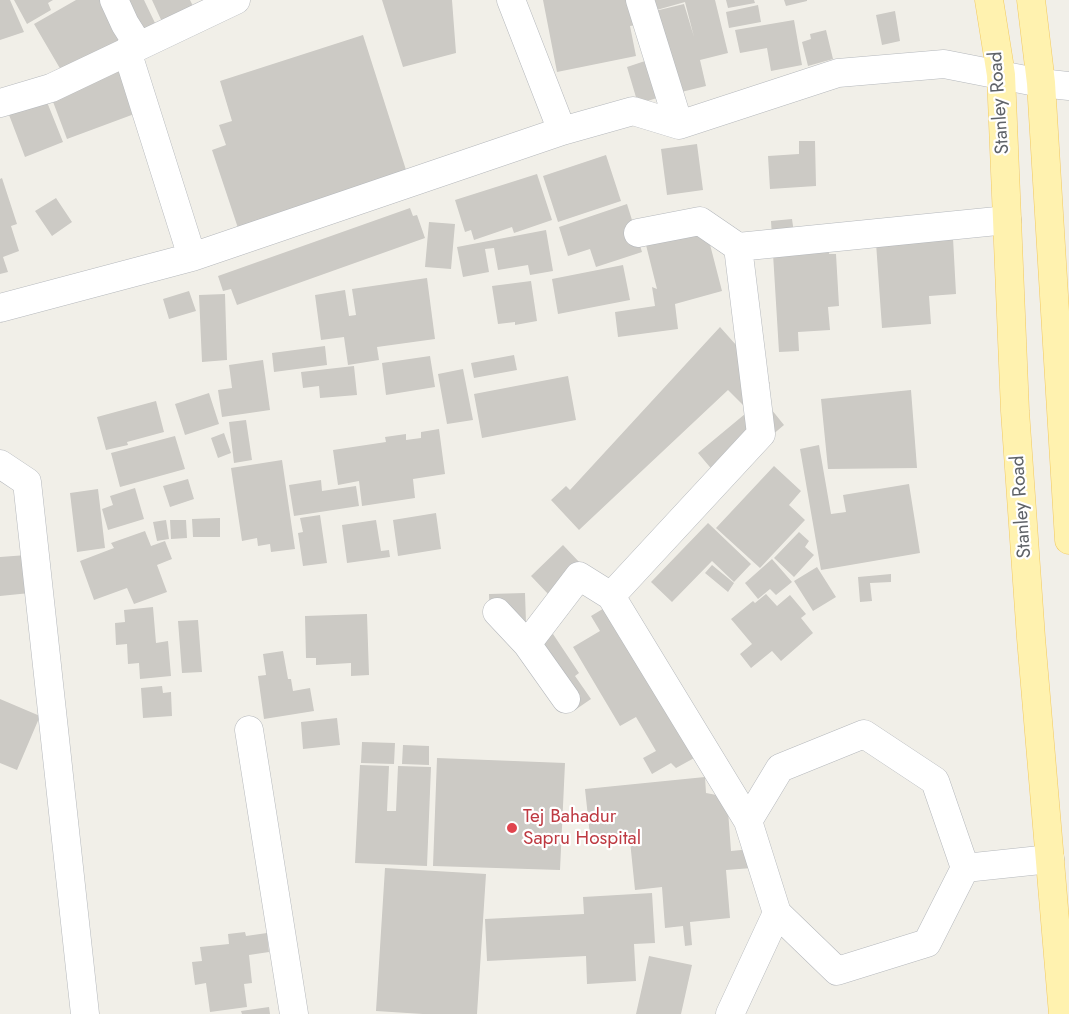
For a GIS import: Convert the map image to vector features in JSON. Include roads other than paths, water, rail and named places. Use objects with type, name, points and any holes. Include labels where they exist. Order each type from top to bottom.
[{"type":"main road","name":"Stanley Road","points":[[989,0],[1001,75],[1014,411],[1063,1014]]},
{"type":"main road","points":[[1031,0],[1041,83],[1069,540]]},
{"type":"street","points":[[114,0],[125,24],[137,43],[127,51]]},
{"type":"street","points":[[0,103],[51,88],[236,0]]},
{"type":"street","points":[[511,0],[562,132]]},
{"type":"street","points":[[640,0],[679,125]]},
{"type":"street","points":[[127,51],[192,257]]},
{"type":"street","points":[[0,308],[192,257],[562,132],[633,111],[679,125],[838,73],[944,64],[1041,83],[1069,86]]},
{"type":"street","points":[[638,233],[700,221],[738,248],[1007,220]]},
{"type":"street","points":[[611,596],[761,434],[738,248]]},
{"type":"street","points":[[0,464],[27,482],[85,1014]]},
{"type":"street","points":[[527,644],[579,576],[611,596],[748,821],[777,912],[836,971],[927,943],[965,868],[935,782],[864,734],[780,768],[748,821]]},
{"type":"street","points":[[497,612],[527,644],[566,699]]},
{"type":"street","points":[[249,730],[294,1014]]},
{"type":"street","points":[[965,868],[1050,859]]},
{"type":"street","points":[[730,1014],[777,912]]},
{"type":"place","name":"Tej Bahadur Sapru Hospital","points":[[512,828]]}]
